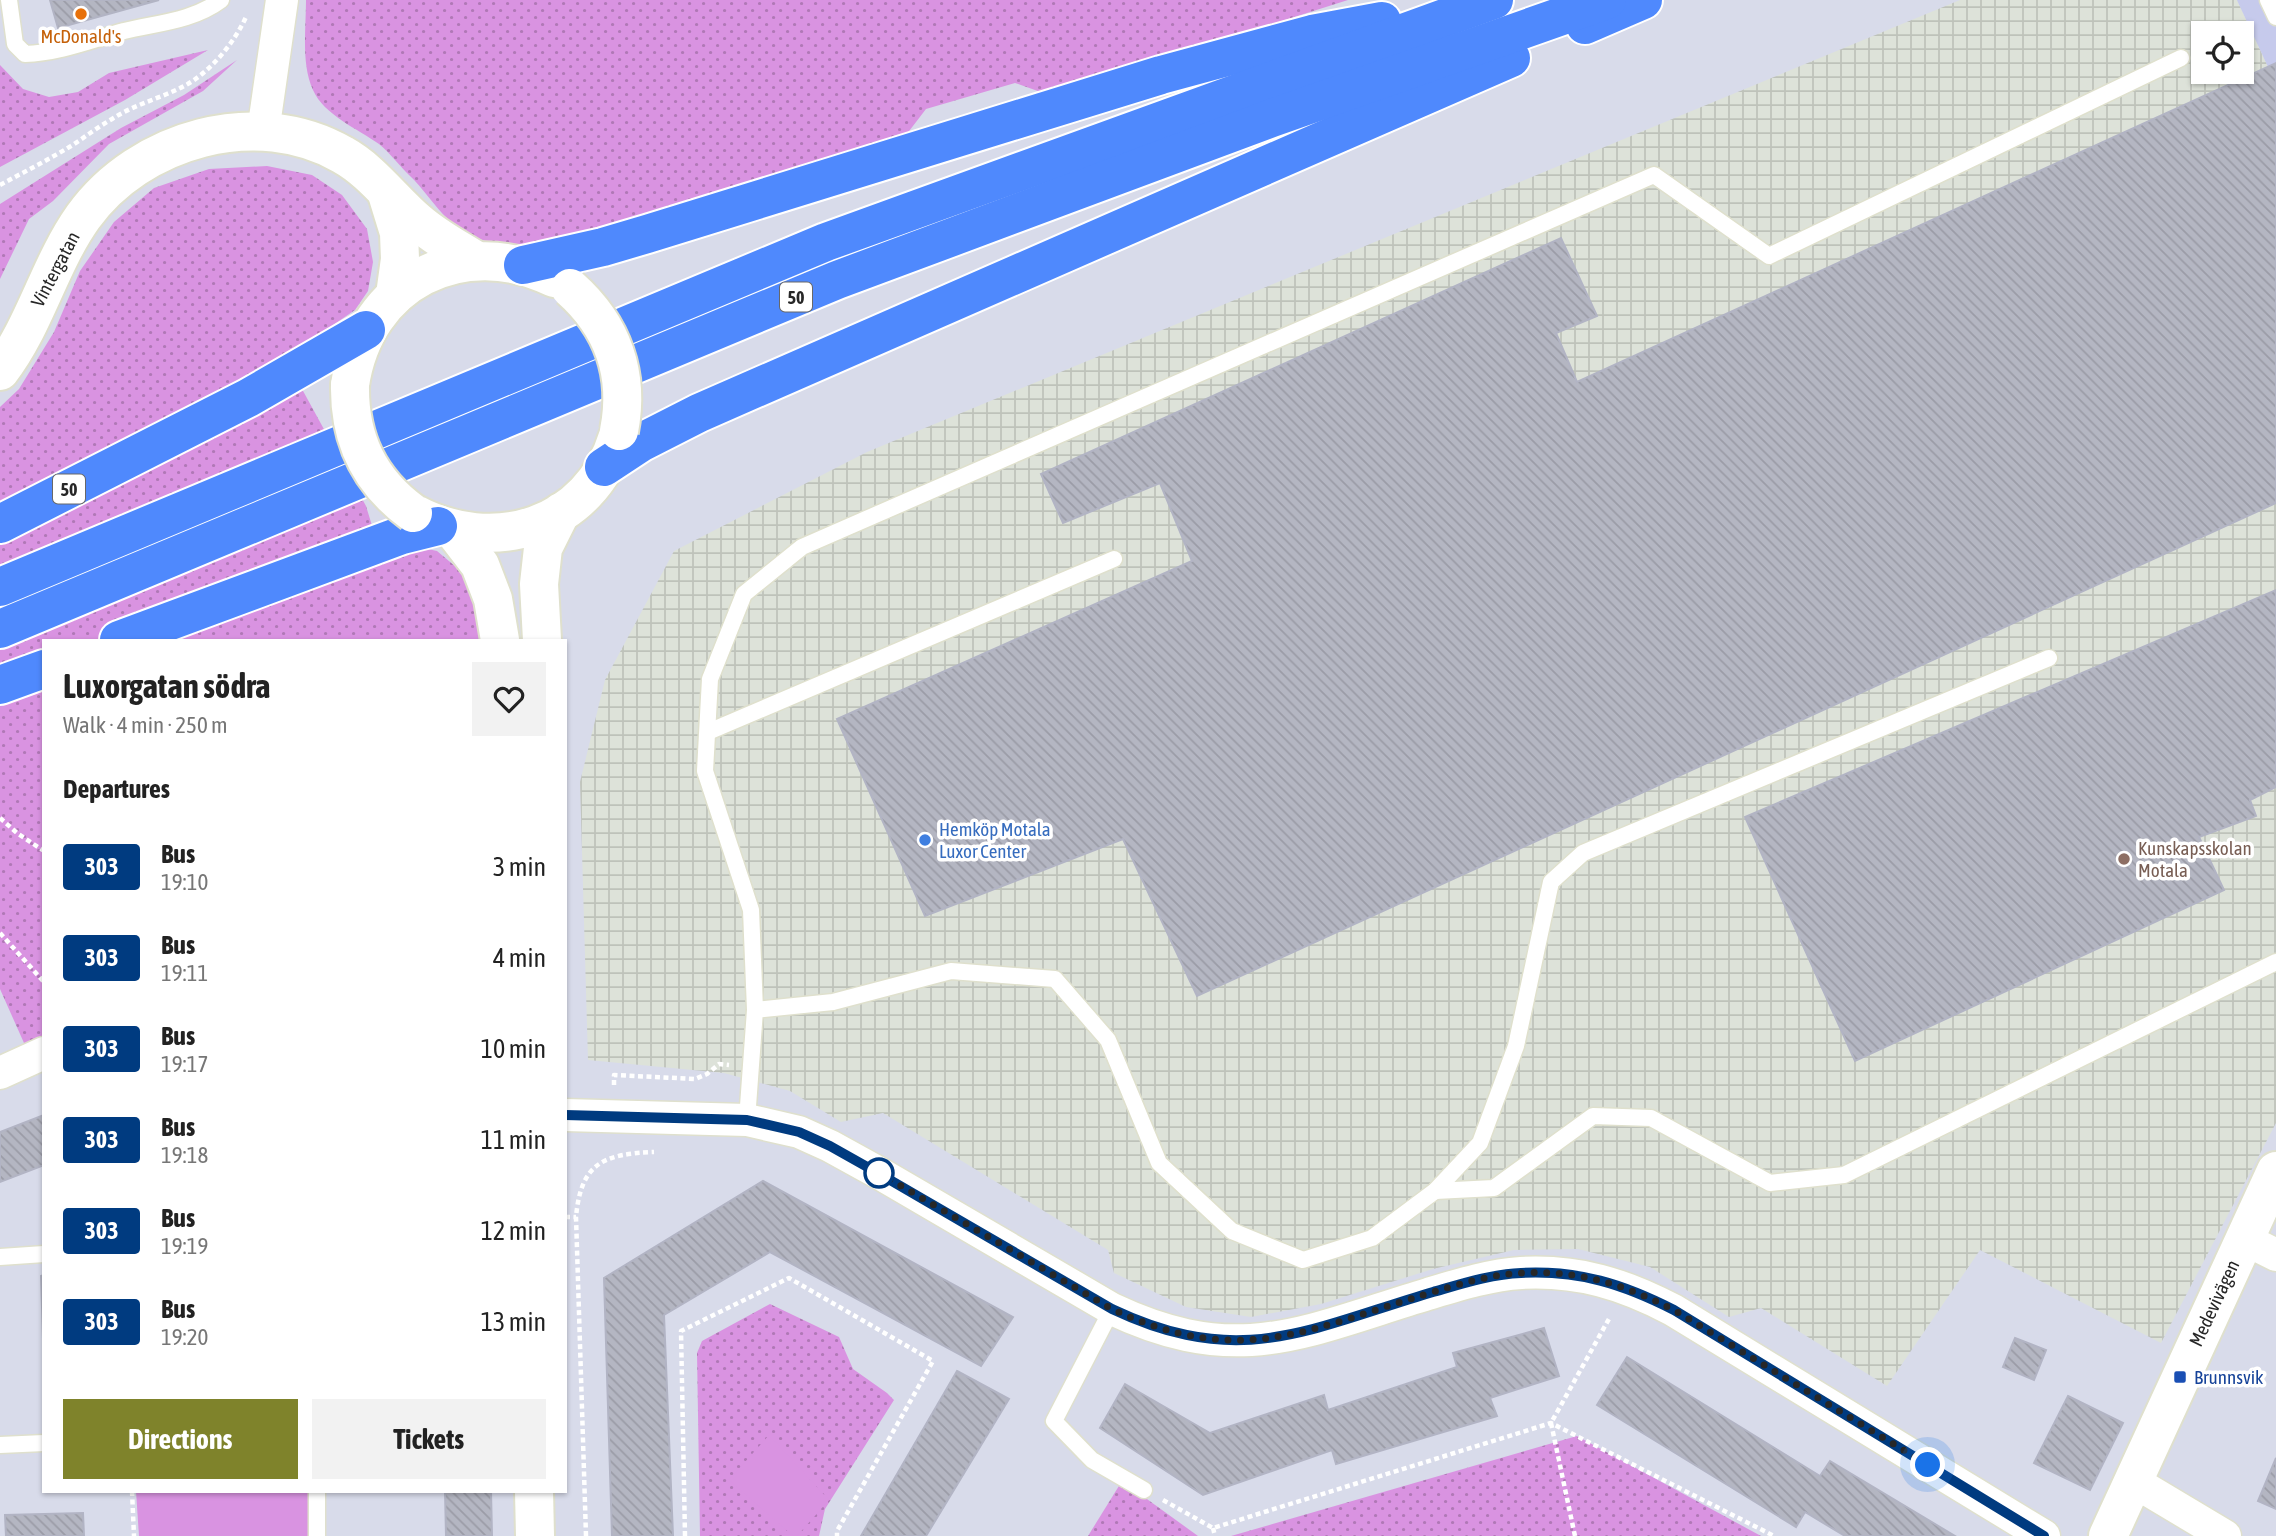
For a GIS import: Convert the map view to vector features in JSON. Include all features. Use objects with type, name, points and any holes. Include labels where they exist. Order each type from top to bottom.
[{"type":"highway","points":[[523,265],[636,237],[1161,75],[1312,34],[1493,0]]},
{"type":"highway","name":"50","points":[[0,587],[826,242],[1493,0]]},
{"type":"highway","name":"50","points":[[0,629],[837,280],[1272,118],[1607,0]]},
{"type":"highway","points":[[604,467],[642,442],[699,413],[1643,0]]},
{"type":"highway","name":"50","points":[[0,524],[248,398],[366,330]]},
{"type":"highway","points":[[123,639],[435,523]]},
{"type":"highway","points":[[0,685],[42,670]]},
{"type":"main road","name":"Vintergatan","points":[[0,371],[21,336],[60,252],[99,197],[150,158],[198,138],[228,133],[263,132],[290,135],[342,155],[362,168],[420,224],[475,260]]},
{"type":"main road","name":"Vintergatan","points":[[387,194],[399,233],[400,259],[395,295]]},
{"type":"main road","points":[[435,523],[481,534],[509,532],[536,525],[561,512],[586,492],[604,467],[620,431],[623,396],[619,361],[609,336],[595,313],[570,288],[555,278],[507,261],[475,260],[432,271],[395,295],[366,330],[355,357],[350,385],[350,415],[363,458],[390,494],[435,523],[480,565],[493,599],[500,639]]},
{"type":"main road","points":[[542,639],[539,584],[543,548],[561,512]]},
{"type":"main road","name":"Medevivägen","points":[[2108,1536],[2133,1481],[2260,1247],[2276,1171]]},
{"type":"main road","points":[[534,1493],[535,1536]]},
{"type":"main road","points":[[559,1493],[560,1536]]},
{"type":"street","points":[[263,132],[282,0]]},
{"type":"street","points":[[0,1073],[42,1054]]},
{"type":"street","points":[[567,1115],[747,1120],[799,1132],[830,1146],[1112,1309],[1147,1326],[1187,1337],[1227,1342],[1300,1334],[1456,1286],[1519,1273],[1578,1275],[1624,1287],[1674,1310],[2044,1536]]},
{"type":"street","points":[[2133,1481],[2225,1536]]},
{"type":"lane","points":[[9,0],[15,44],[24,54],[48,53],[131,30],[184,19],[221,0]]},
{"type":"lane","points":[[2268,0],[2276,17]]},
{"type":"lane","points":[[747,1120],[755,1010],[751,910],[705,771],[710,679],[744,594],[802,547],[1654,175],[1769,256],[2181,58]]},
{"type":"lane","points":[[708,732],[1114,559]]},
{"type":"lane","points":[[755,1010],[833,1002],[951,971],[1055,979],[1108,1040],[1159,1163],[1232,1231],[1303,1260],[1372,1238],[1435,1191],[1480,1143],[1517,1046],[1551,882],[1583,853],[2049,658]]},
{"type":"lane","points":[[1435,1191],[1494,1188],[1593,1116],[1651,1118],[1770,1183],[1844,1175],[2276,962]]},
{"type":"lane","points":[[0,1257],[42,1254]]},
{"type":"lane","points":[[1112,1309],[1054,1421],[1092,1460],[1144,1490]]},
{"type":"lane","points":[[0,1444],[42,1443]]},
{"type":"lane","points":[[317,1493],[317,1536]]},
{"type":"path","points":[[0,185],[69,147],[113,118],[145,101],[186,85],[224,51],[238,34],[249,12]]},
{"type":"path","points":[[0,818],[42,850]]},
{"type":"path","points":[[0,933],[42,980]]},
{"type":"path","points":[[567,1217],[576,1217],[586,1536]]},
{"type":"path","points":[[685,1536],[681,1331],[789,1278],[933,1360],[837,1531],[837,1536]]},
{"type":"path","points":[[1576,1536],[1551,1423],[1624,1287]]},
{"type":"path","points":[[1144,1490],[1213,1528],[1551,1423],[1774,1536]]},
{"type":"path","points":[[132,1493],[134,1536]]},
{"type":"path","points":[[1213,1528],[1215,1536]]},
{"type":"shaded area","points":[[306,0],[1348,0],[1049,95],[1015,83],[926,109],[903,139],[575,239],[540,245],[508,246],[478,238],[448,219],[383,148],[342,121],[318,99],[307,69]]},
{"type":"shaded area","points":[[1960,0],[2237,0],[2247,21],[2191,21],[2191,84],[2254,84],[2254,37],[2276,84],[2276,1123],[2161,1343],[1980,1250],[1887,1386],[1761,1308],[1729,1317],[1650,1267],[1578,1249],[1514,1250],[1433,1269],[1321,1304],[1251,1317],[1186,1307],[1114,1273],[1108,1250],[883,1113],[841,1122],[790,1091],[724,1073],[588,1060],[580,782],[605,680],[674,551],[867,452]]},
{"type":"shaded area","points":[[2237,0],[2276,0],[2276,84],[2254,37],[2254,21],[2247,21]]},
{"type":"shaded area","points":[[208,50],[125,100],[0,167],[0,65],[23,89],[49,97],[78,92],[109,73]]},
{"type":"shaded area","points":[[237,60],[203,91],[109,144],[53,201],[29,219],[0,279],[0,204],[121,128],[184,95]]},
{"type":"shaded area","points":[[267,166],[312,175],[342,195],[367,229],[373,262],[368,291],[355,310],[285,358],[366,506],[381,555],[409,545],[437,551],[462,572],[476,611],[482,639],[42,639],[42,1057],[32,1061],[0,989],[0,407],[19,389],[54,332],[80,271],[114,222],[154,188],[209,169]]},
{"type":"shaded area","points":[[770,1304],[839,1337],[853,1369],[894,1400],[825,1509],[819,1536],[700,1536],[697,1353],[702,1341]]},
{"type":"shaded area","points":[[769,1435],[829,1500],[797,1536],[793,1536],[729,1480]]},
{"type":"shaded area","points":[[1577,1436],[1761,1536],[1231,1536]]},
{"type":"shaded area","points":[[1122,1481],[1198,1536],[1088,1536]]},
{"type":"shaded area","points":[[136,1493],[309,1493],[308,1536],[139,1536]]},
{"type":"building","name":"McDonald's","points":[[50,0],[159,0],[58,28]]},
{"type":"building","points":[[2276,63],[2276,503],[1197,996],[1123,839],[925,916],[837,719],[1192,561],[1160,483],[1063,523],[1041,474],[1561,238],[1597,316],[1556,333],[1577,382],[2230,84],[2254,84],[2254,73]]},
{"type":"building","points":[[2276,590],[2276,787],[2250,800],[2256,816],[2199,837],[2224,890],[1855,1061],[1745,817]]},
{"type":"building","points":[[42,1116],[42,1166],[0,1182],[0,1132]]},
{"type":"building","points":[[763,1181],[1013,1317],[981,1366],[770,1252],[664,1315],[673,1536],[612,1536],[604,1278]]},
{"type":"building","points":[[1544,1328],[1559,1376],[1490,1398],[1497,1416],[1336,1464],[1332,1450],[1203,1495],[1100,1428],[1125,1384],[1210,1433],[1324,1395],[1328,1410],[1457,1367],[1453,1353]]},
{"type":"building","points":[[2015,1338],[2046,1350],[2034,1380],[2003,1367]]},
{"type":"building","points":[[1627,1357],[1820,1476],[1830,1461],[1955,1536],[1845,1536],[1805,1512],[1796,1527],[1597,1405]]},
{"type":"building","points":[[957,1371],[1009,1399],[926,1536],[861,1536]]},
{"type":"building","points":[[2068,1396],[2123,1423],[2090,1490],[2034,1463]]},
{"type":"building","points":[[2276,1458],[2276,1509],[2258,1501]]},
{"type":"building","points":[[445,1493],[491,1493],[492,1536],[446,1536]]},
{"type":"building","points":[[83,1513],[84,1536],[6,1536],[5,1515]]},
{"type":"bus line","name":"303","points":[[567,1115],[747,1120],[799,1132],[878,1173],[1112,1309],[1147,1326],[1187,1337],[1227,1342],[1300,1334],[1456,1286],[1519,1273],[1578,1275],[1606,1281],[1674,1310],[2044,1536]]},
{"type":"place","name":"McDonald's","points":[[81,14]]},
{"type":"place","name":"Hemköp Motala Luxor Center","points":[[925,840]]},
{"type":"place","name":"Kunskapsskolan Motala","points":[[2124,859]]},
{"type":"place","name":"Brunnsvik","points":[[2180,1377]]},
{"type":"route","points":[[879,1173],[1112,1309],[1147,1326],[1187,1337],[1227,1342],[1300,1334],[1456,1286],[1519,1273],[1578,1275],[1606,1281],[1674,1310],[1928,1465]]}]
